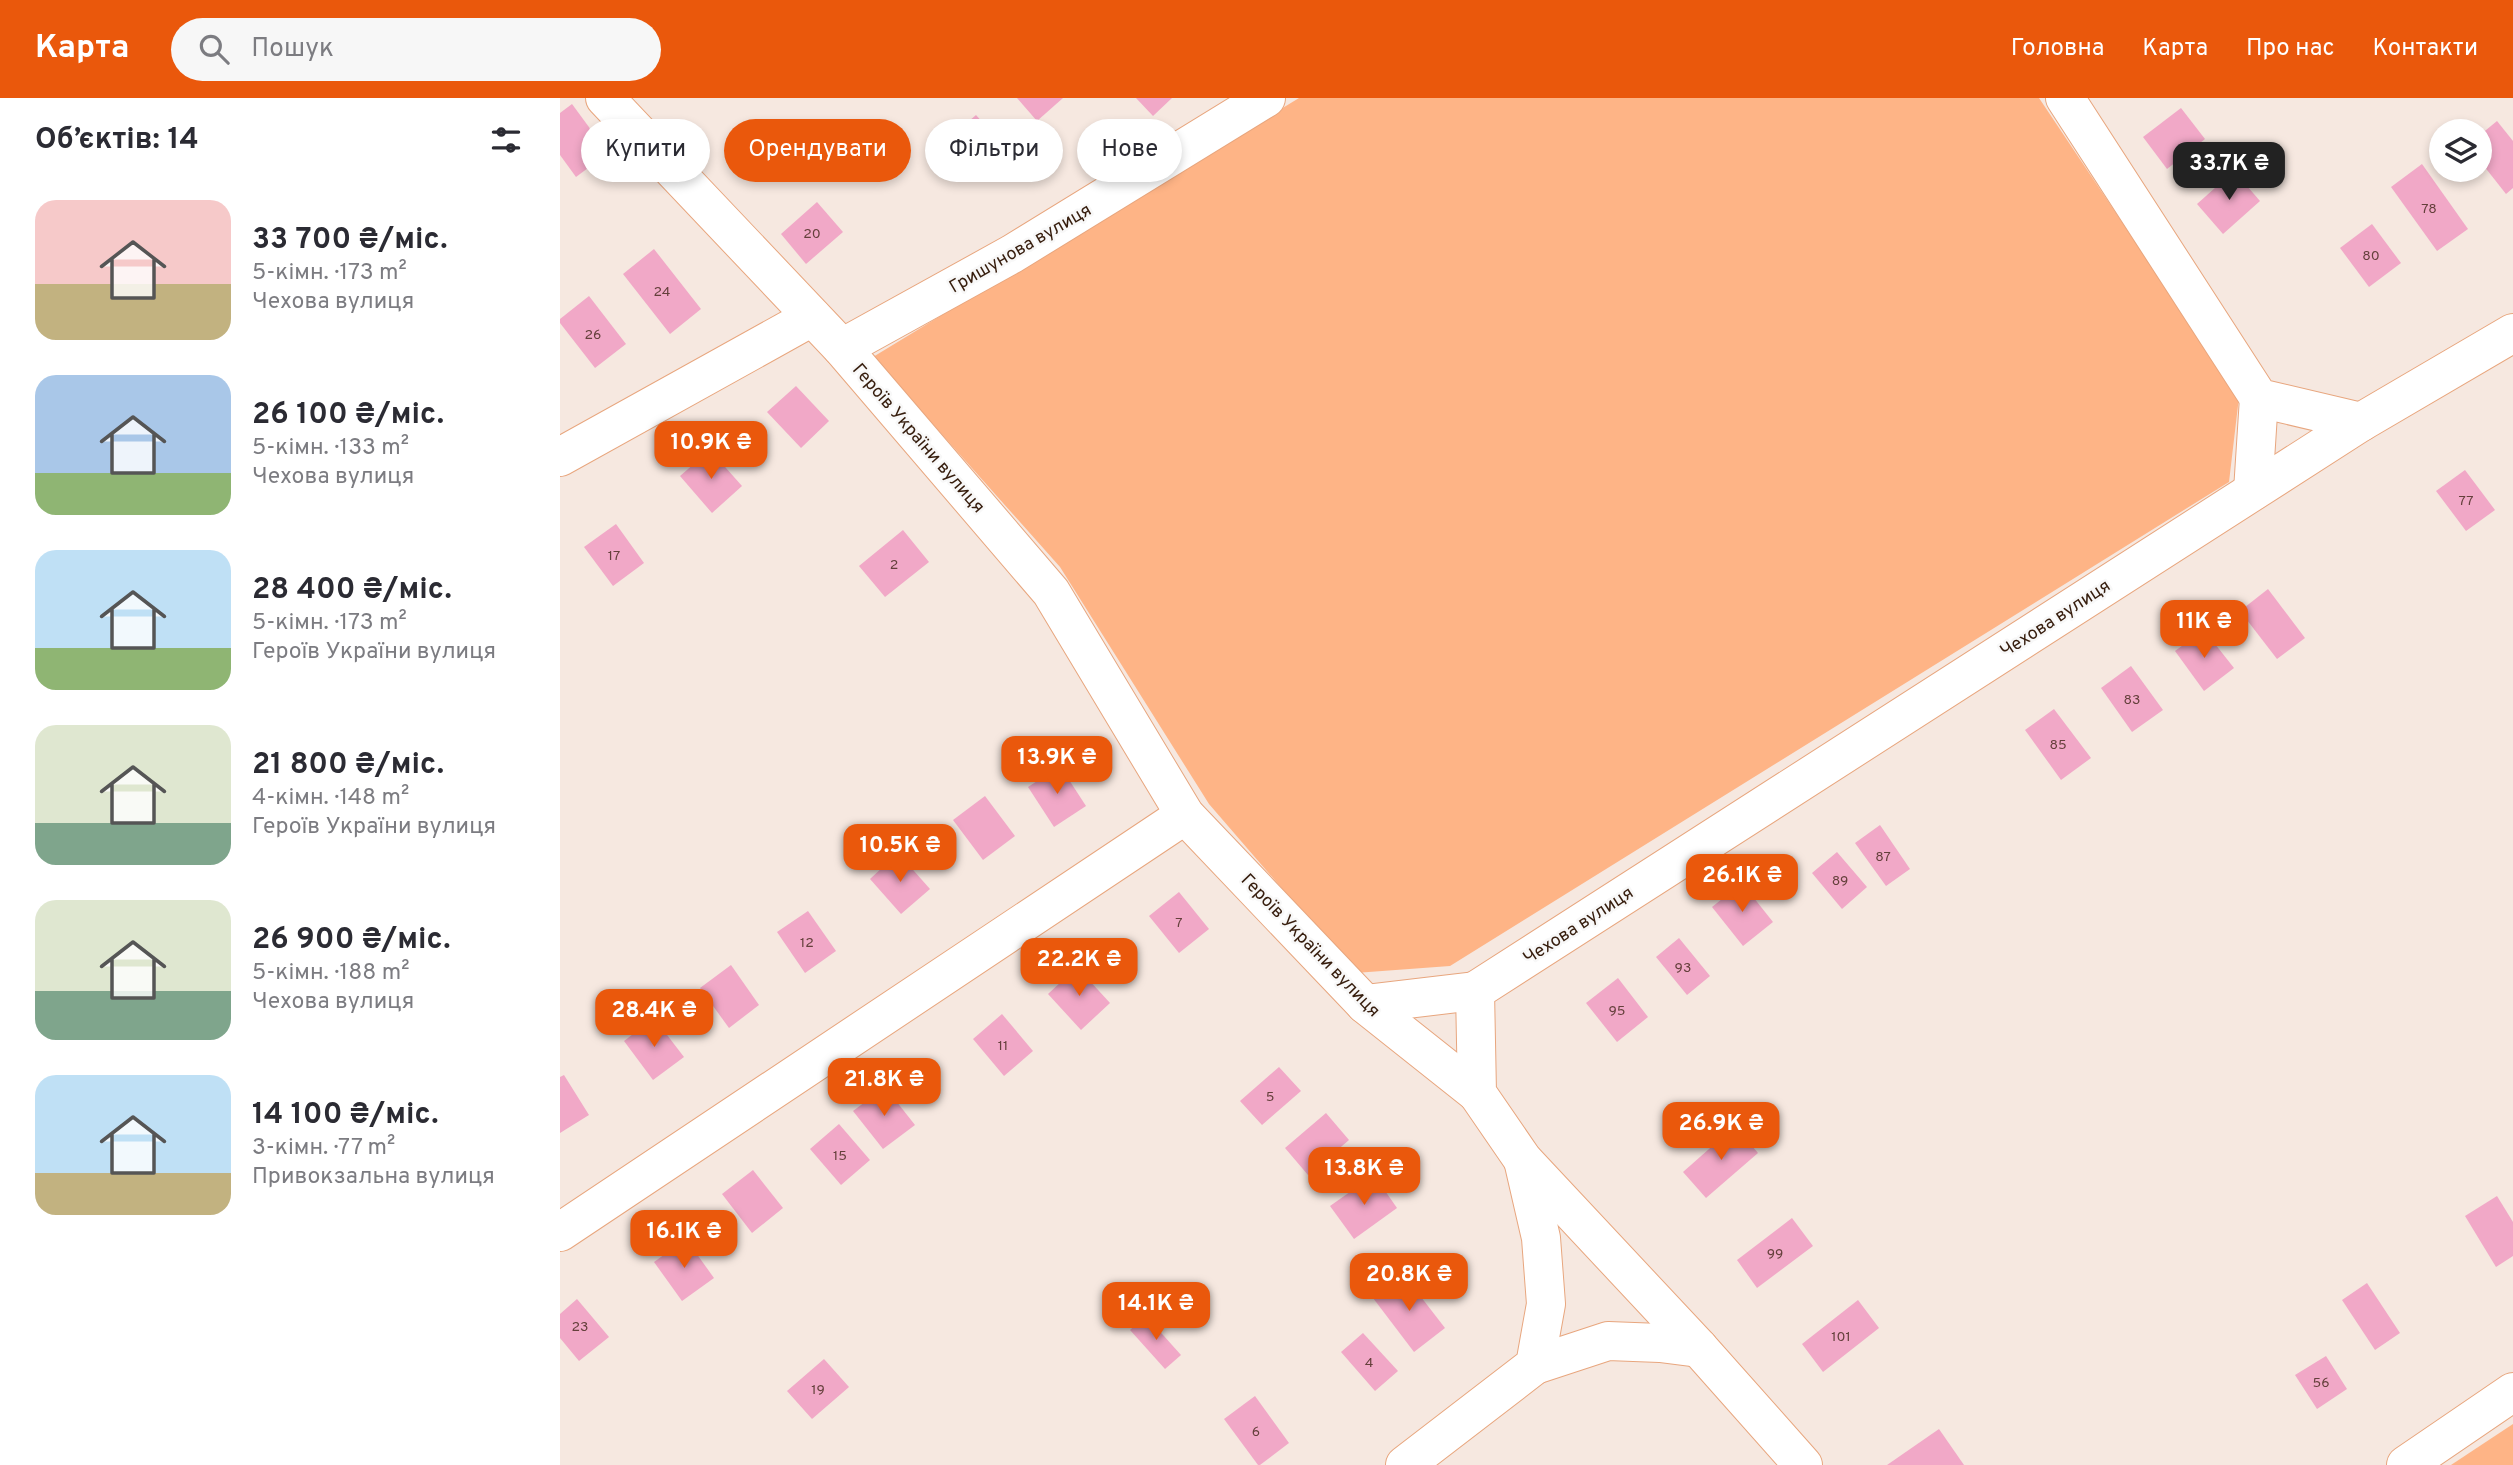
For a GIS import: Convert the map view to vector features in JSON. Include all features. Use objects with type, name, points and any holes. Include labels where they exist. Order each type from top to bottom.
[{"type":"street","name":"Героїв України вулиця","points":[[605,98],[842,348],[1051,592],[1185,815],[1364,1004],[1476,1093]]},
{"type":"street","name":"Гришунова вулиця","points":[[842,348],[1012,254],[1266,98]]},
{"type":"street","points":[[2065,98],[2259,398],[2253,491]]},
{"type":"street","points":[[560,457],[812,317]]},
{"type":"street","name":"Чехова вулиця","points":[[1475,991],[2361,422],[2513,333]]},
{"type":"street","points":[[2259,398],[2361,422]]},
{"type":"street","points":[[560,1232],[1185,815]]},
{"type":"street","points":[[1364,1004],[1475,991],[1476,1093],[1523,1160],[1699,1348],[1803,1465]]},
{"type":"street","points":[[1523,1160],[1541,1238],[1546,1304],[1535,1365]]},
{"type":"street","points":[[1405,1465],[1535,1365],[1608,1341],[1699,1348]]},
{"type":"street","points":[[2406,1465],[2513,1392]]},
{"type":"shaded area","points":[[1299,98],[2039,98],[2239,397],[2229,482],[1450,966],[1355,973],[1209,804],[1060,567],[873,357],[1161,182],[1182,182],[1182,169]]},
{"type":"shaded area","points":[[2513,1424],[2513,1465],[2451,1465]]},
{"type":"building","points":[[1017,98],[1063,98],[1039,119],[1035,119]]},
{"type":"building","points":[[1136,98],[1172,98],[1153,116]]},
{"type":"building","points":[[572,104],[583,119],[581,173],[576,177],[560,155],[560,113]]},
{"type":"building","points":[[2181,108],[2205,139],[2167,169],[2143,137]]},
{"type":"building","points":[[2497,121],[2513,141],[2513,188],[2506,194],[2492,176],[2492,125]]},
{"type":"building","points":[[2422,164],[2429,174],[2429,182],[2435,182],[2468,229],[2437,251],[2391,187]]},
{"type":"building","points":[[2234,171],[2260,201],[2223,234],[2197,204]]},
{"type":"building","points":[[817,202],[843,232],[806,264],[781,234]]},
{"type":"building","points":[[2372,224],[2401,263],[2369,287],[2340,248]]},
{"type":"building","points":[[654,249],[701,309],[670,334],[623,274]]},
{"type":"building","points":[[589,296],[626,344],[595,368],[560,323],[560,319]]},
{"type":"building","points":[[796,386],[829,421],[801,448],[767,412]]},
{"type":"building","points":[[710,450],[742,486],[712,513],[680,476]]},
{"type":"building","points":[[2465,470],[2495,510],[2466,531],[2436,491]]},
{"type":"building","points":[[616,524],[644,563],[613,586],[584,547]]},
{"type":"building","points":[[903,530],[929,562],[885,597],[859,566]]},
{"type":"building","points":[[2268,589],[2305,638],[2277,659],[2240,611]]},
{"type":"building","points":[[2204,630],[2234,668],[2204,691],[2175,651]]},
{"type":"building","points":[[2131,666],[2163,710],[2132,732],[2101,688]]},
{"type":"building","points":[[2054,709],[2091,758],[2061,780],[2025,730]]},
{"type":"building","points":[[1060,766],[1086,806],[1054,827],[1028,787]]},
{"type":"building","points":[[985,796],[1015,836],[983,860],[953,820]]},
{"type":"building","points":[[1880,825],[1910,869],[1886,886],[1855,843]]},
{"type":"building","points":[[1837,852],[1867,887],[1842,909],[1812,873]]},
{"type":"building","points":[[898,853],[930,889],[901,914],[870,879]]},
{"type":"building","points":[[1742,883],[1773,922],[1743,946],[1712,907]]},
{"type":"building","points":[[1179,892],[1209,929],[1179,953],[1149,916]]},
{"type":"building","points":[[808,911],[836,951],[805,973],[777,932]]},
{"type":"building","points":[[1679,938],[1710,976],[1687,995],[1656,957]]},
{"type":"building","points":[[731,965],[759,1005],[729,1028],[700,988]]},
{"type":"building","points":[[1077,967],[1110,1003],[1081,1030],[1048,994]]},
{"type":"building","points":[[1618,978],[1648,1017],[1617,1042],[1586,1003]]},
{"type":"building","points":[[1002,1014],[1033,1051],[1004,1076],[973,1039]]},
{"type":"building","points":[[654,1018],[684,1057],[653,1080],[624,1041]]},
{"type":"building","points":[[1279,1067],[1301,1091],[1262,1125],[1240,1101]]},
{"type":"building","points":[[564,1075],[589,1115],[560,1133],[560,1077]]},
{"type":"building","points":[[885,1087],[915,1125],[883,1149],[853,1111]]},
{"type":"building","points":[[1326,1113],[1349,1140],[1308,1175],[1285,1148]]},
{"type":"building","points":[[839,1124],[870,1160],[841,1185],[810,1149]]},
{"type":"building","points":[[1735,1126],[1758,1153],[1706,1198],[1683,1172]]},
{"type":"building","points":[[753,1170],[783,1208],[752,1233],[722,1194]]},
{"type":"building","points":[[1374,1175],[1397,1208],[1354,1239],[1330,1206]]},
{"type":"building","points":[[2497,1196],[2513,1222],[2513,1256],[2496,1267],[2465,1216]]},
{"type":"building","points":[[1792,1218],[1813,1246],[1757,1288],[1737,1260]]},
{"type":"building","points":[[686,1239],[714,1278],[682,1301],[654,1262]]},
{"type":"building","points":[[1404,1275],[1445,1328],[1414,1352],[1373,1298]]},
{"type":"building","points":[[2367,1283],[2400,1333],[2375,1350],[2342,1300]]},
{"type":"building","points":[[577,1299],[609,1337],[579,1361],[560,1338],[560,1314]]},
{"type":"building","points":[[1858,1300],[1879,1328],[1823,1372],[1802,1344]]},
{"type":"building","points":[[1146,1316],[1181,1355],[1165,1369],[1130,1330]]},
{"type":"building","points":[[1363,1333],[1398,1371],[1375,1391],[1341,1352]]},
{"type":"building","points":[[2326,1356],[2347,1389],[2317,1409],[2295,1375]]},
{"type":"building","points":[[824,1359],[849,1387],[812,1419],[787,1391]]},
{"type":"building","points":[[1255,1396],[1289,1443],[1260,1465],[1224,1419]]},
{"type":"building","points":[[1939,1429],[1964,1465],[1887,1465]]}]
